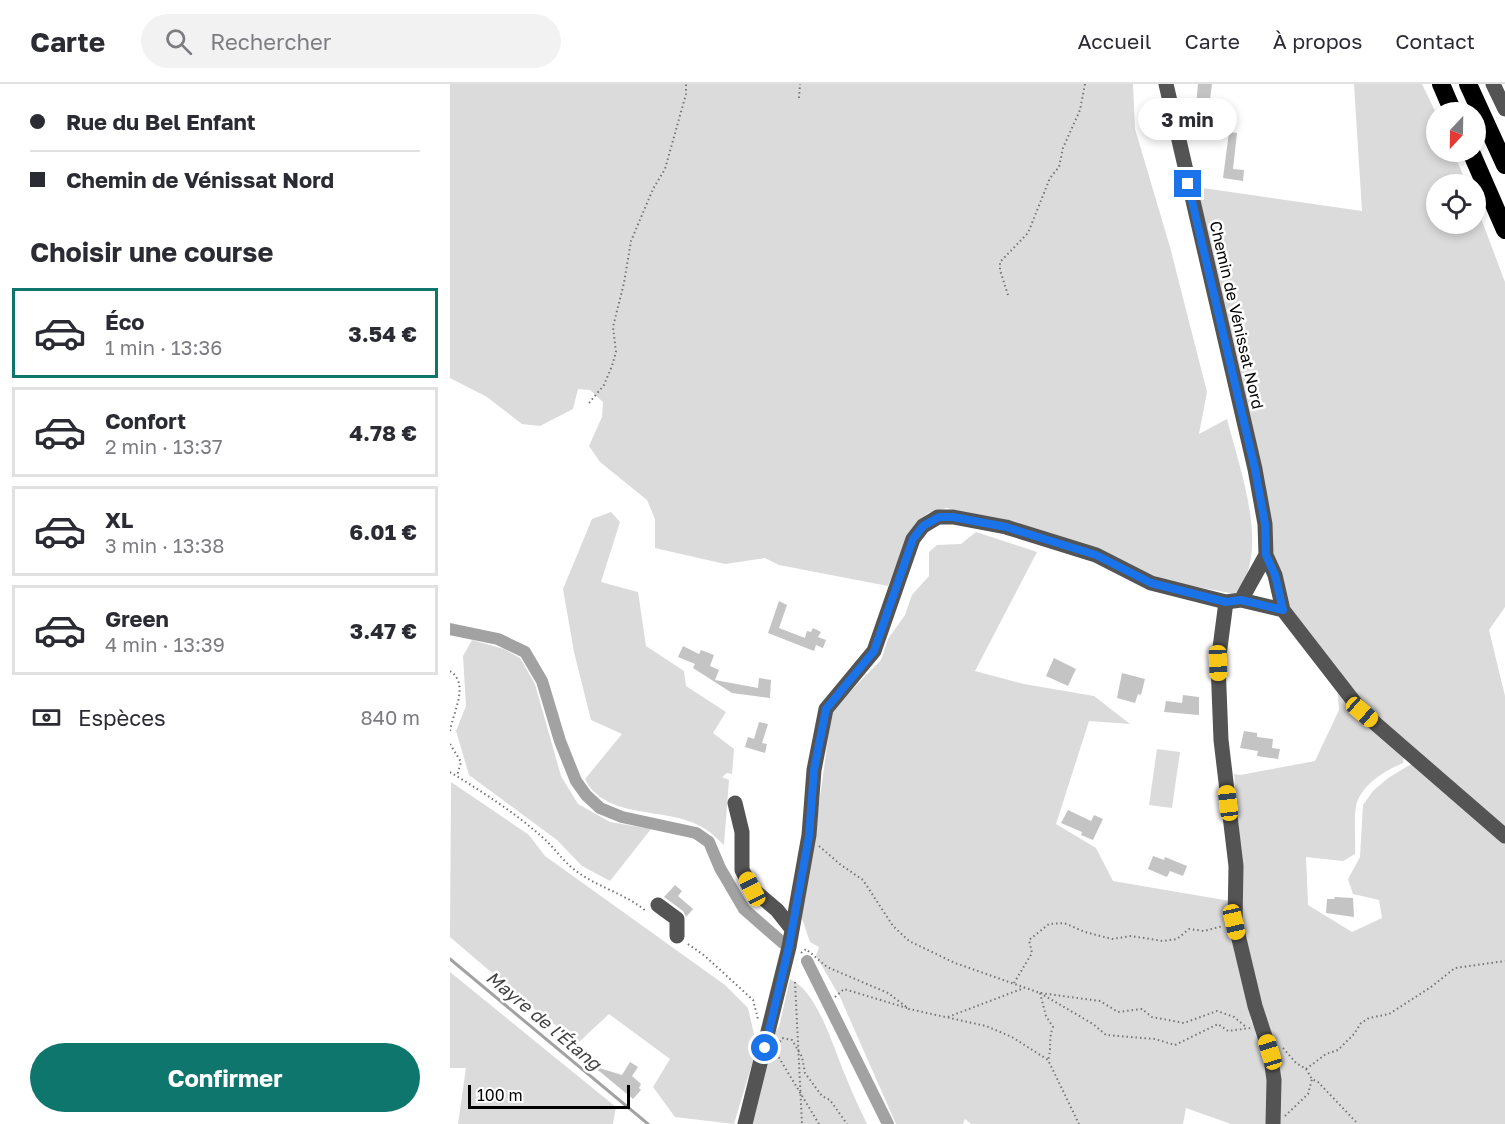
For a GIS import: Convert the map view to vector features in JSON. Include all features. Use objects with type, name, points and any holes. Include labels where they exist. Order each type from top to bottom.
[{"type":"highway","points":[[1441,84],[1449,102]]},
{"type":"highway","points":[[1468,84],[1505,165]]},
{"type":"highway","points":[[1474,162],[1505,230]]},
{"type":"street","name":"Chemin de Vénissat Nord","points":[[1166,84],[1255,469],[1265,524],[1266,555],[1275,575],[1283,610]]},
{"type":"street","points":[[1493,84],[1505,109]]},
{"type":"street","points":[[745,1124],[794,953],[792,929],[809,836],[814,770],[826,709],[874,651],[913,539],[923,526],[939,517],[953,517],[1006,527],[1096,555],[1151,583],[1283,610],[1362,712],[1505,836]]},
{"type":"street","points":[[1266,555],[1233,601],[1218,663],[1221,740],[1236,866],[1234,922],[1249,987],[1270,1052],[1274,1080],[1273,1123]]},
{"type":"street","points":[[735,803],[742,832],[742,870],[752,889],[777,910],[792,929]]},
{"type":"street","points":[[655,910],[677,919],[677,936]]},
{"type":"path","points":[[589,403],[604,386],[612,366],[616,352],[613,327],[631,241],[652,189],[665,169],[686,94],[686,84]]},
{"type":"path","points":[[799,98],[800,84]]},
{"type":"path","points":[[1008,295],[1000,270],[1000,262],[1028,233],[1050,178],[1059,167],[1063,148],[1080,110],[1085,84]]},
{"type":"path","points":[[450,671],[459,680],[460,691],[450,731]]},
{"type":"path","points":[[450,744],[461,762],[457,776]]},
{"type":"path","points":[[450,772],[540,834],[569,865],[588,879],[655,910]]},
{"type":"path","points":[[809,836],[841,865],[863,880],[893,926],[909,941],[955,963],[1040,993],[1100,1001],[1118,1012],[1142,1009],[1152,1017],[1184,1023],[1217,1011],[1234,1017],[1246,1028]]},
{"type":"path","points":[[1014,983],[1032,953],[1029,940],[1048,924],[1064,923],[1085,932],[1112,939],[1131,936],[1163,941],[1177,939],[1189,929],[1204,931],[1234,922]]},
{"type":"path","points":[[677,936],[705,956],[753,1000],[758,1020]]},
{"type":"path","points":[[794,953],[806,949],[827,967],[888,993],[909,1009]]},
{"type":"path","points":[[1306,1069],[1326,1054],[1338,1050],[1354,1034],[1361,1023],[1369,1018],[1389,1014],[1431,987],[1455,968],[1505,961]]},
{"type":"path","points":[[794,976],[802,1124]]},
{"type":"path","points":[[948,1017],[1025,988]]},
{"type":"path","points":[[835,997],[844,989],[909,1009],[986,1026],[1012,1036],[1048,1060],[1078,1124]]},
{"type":"path","points":[[1040,993],[1094,1024],[1106,1035],[1155,1039],[1175,1045],[1218,1024],[1228,1031],[1263,1028],[1272,1033],[1296,1063],[1306,1069],[1312,1079],[1318,1082],[1358,1124]]},
{"type":"path","points":[[1040,993],[1046,1016],[1053,1027],[1048,1038],[1052,1048],[1048,1060]]},
{"type":"path","points":[[819,1124],[778,1056],[777,1047],[782,1038],[792,1040],[805,1073],[822,1096],[830,1100],[847,1124]]},
{"type":"path","points":[[1273,1123],[1292,1111],[1308,1094],[1312,1079]]},
{"type":"shaded area","points":[[450,84],[1133,84],[1135,129],[1170,247],[1207,392],[1199,434],[1227,419],[1248,499],[1252,542],[1250,561],[1243,583],[1235,594],[1144,577],[984,518],[947,508],[928,513],[917,522],[904,545],[888,586],[779,565],[765,558],[725,564],[655,548],[655,519],[647,500],[600,462],[589,446],[602,417],[603,402],[590,390],[578,389],[573,409],[540,426],[522,424],[487,397],[450,378]]},
{"type":"shaded area","points":[[1354,84],[1422,84],[1431,102],[1426,102],[1426,162],[1457,162],[1463,174],[1426,174],[1426,234],[1486,234],[1486,232],[1505,282],[1505,607],[1489,630],[1505,696],[1505,826],[1366,707],[1289,610],[1275,564],[1265,481],[1196,187],[1362,211]]},
{"type":"shaded area","points":[[611,512],[620,522],[601,582],[638,592],[646,646],[684,671],[686,686],[726,712],[713,733],[734,749],[732,774],[727,773],[722,777],[729,780],[724,845],[705,829],[688,821],[638,811],[607,801],[595,792],[585,779],[622,734],[591,720],[574,652],[563,589],[592,519]]},
{"type":"shaded area","points":[[976,532],[1037,552],[975,671],[1024,684],[1094,696],[1130,724],[1089,721],[1056,824],[1096,848],[1113,881],[1230,901],[1251,1021],[1266,1052],[1269,1124],[1231,1124],[1186,1108],[1183,1124],[971,1124],[965,1119],[963,1124],[896,1124],[840,997],[816,956],[819,947],[810,942],[799,910],[812,855],[832,710],[881,660],[888,639],[905,615],[912,595],[929,576],[929,552],[937,545],[961,544]]},
{"type":"shaded area","points":[[472,640],[504,649],[520,658],[535,684],[561,776],[578,804],[610,822],[651,829],[610,881],[582,866],[557,840],[469,775],[456,731],[466,706],[463,656]]},
{"type":"shaded area","points":[[1337,685],[1404,756],[1403,763],[1376,778],[1360,795],[1355,814],[1355,854],[1343,861],[1306,857],[1308,905],[1352,932],[1382,918],[1379,900],[1353,894],[1348,879],[1360,857],[1363,805],[1373,791],[1388,778],[1413,763],[1505,840],[1505,1124],[1279,1124],[1243,928],[1240,840],[1234,774],[1240,775],[1315,761],[1339,710]]},
{"type":"shaded area","points":[[1157,749],[1180,752],[1172,808],[1149,805]]},
{"type":"shaded area","points":[[451,782],[529,835],[545,856],[725,985],[748,1008],[757,1047],[734,1124],[675,1117],[653,1087],[670,1059],[609,1014],[579,1042],[539,1013],[450,937]]},
{"type":"shaded area","points":[[450,972],[616,1107],[613,1124],[458,1124],[466,1068],[450,1068]]},
{"type":"shaded area","points":[[790,979],[800,986],[817,1008],[867,1124],[749,1124],[771,1037],[779,1027]]},
{"type":"building","points":[[1198,84],[1212,84],[1209,107],[1196,105]]},
{"type":"building","points":[[1229,132],[1237,133],[1233,169],[1244,170],[1243,181],[1223,178]]},
{"type":"building","points":[[779,601],[787,605],[779,628],[805,638],[807,631],[811,632],[813,628],[821,632],[818,637],[826,640],[823,648],[816,645],[814,651],[768,633]]},
{"type":"building","points":[[683,646],[699,654],[701,650],[714,655],[710,666],[719,670],[715,680],[758,688],[759,678],[771,680],[770,698],[732,693],[693,668],[695,664],[678,657]]},
{"type":"building","points":[[1054,658],[1076,669],[1068,686],[1046,676]]},
{"type":"building","points":[[1122,673],[1145,679],[1141,695],[1138,694],[1135,703],[1117,698]]},
{"type":"building","points":[[1183,695],[1199,697],[1199,715],[1164,712],[1166,701],[1182,703]]},
{"type":"building","points":[[759,722],[768,724],[762,743],[767,744],[765,753],[745,747],[748,737],[754,739]]},
{"type":"building","points":[[1244,731],[1257,733],[1257,737],[1273,739],[1272,748],[1280,749],[1278,759],[1257,756],[1258,751],[1240,748]]},
{"type":"building","points":[[1068,810],[1091,821],[1094,815],[1103,819],[1093,840],[1081,835],[1082,832],[1061,823]]},
{"type":"building","points":[[1153,856],[1164,860],[1165,857],[1187,866],[1183,876],[1170,871],[1167,877],[1148,869]]},
{"type":"building","points":[[675,885],[682,891],[678,896],[693,909],[686,917],[683,911],[664,897]]},
{"type":"building","points":[[1353,898],[1354,917],[1326,913],[1327,899]]},
{"type":"building","points":[[630,1062],[638,1067],[632,1076],[641,1084],[639,1088],[641,1090],[633,1099],[593,1066],[622,1075]]},
{"type":"waterway","points":[[450,629],[498,639],[525,652],[542,681],[560,741],[576,781],[586,795],[600,808],[622,817],[696,833],[709,842],[720,868],[744,909],[783,943]]},
{"type":"waterway","name":"Mayre de l'Étang","points":[[450,959],[648,1124]]},
{"type":"waterway","points":[[807,961],[888,1124]]},
{"type":"route","points":[[765,1048],[789,946],[802,863],[809,836],[814,770],[826,709],[874,651],[913,539],[923,526],[939,517],[953,517],[1006,527],[1096,555],[1151,583],[1226,602],[1241,600],[1283,610],[1275,575],[1266,555],[1265,524],[1255,469],[1188,184]]}]
